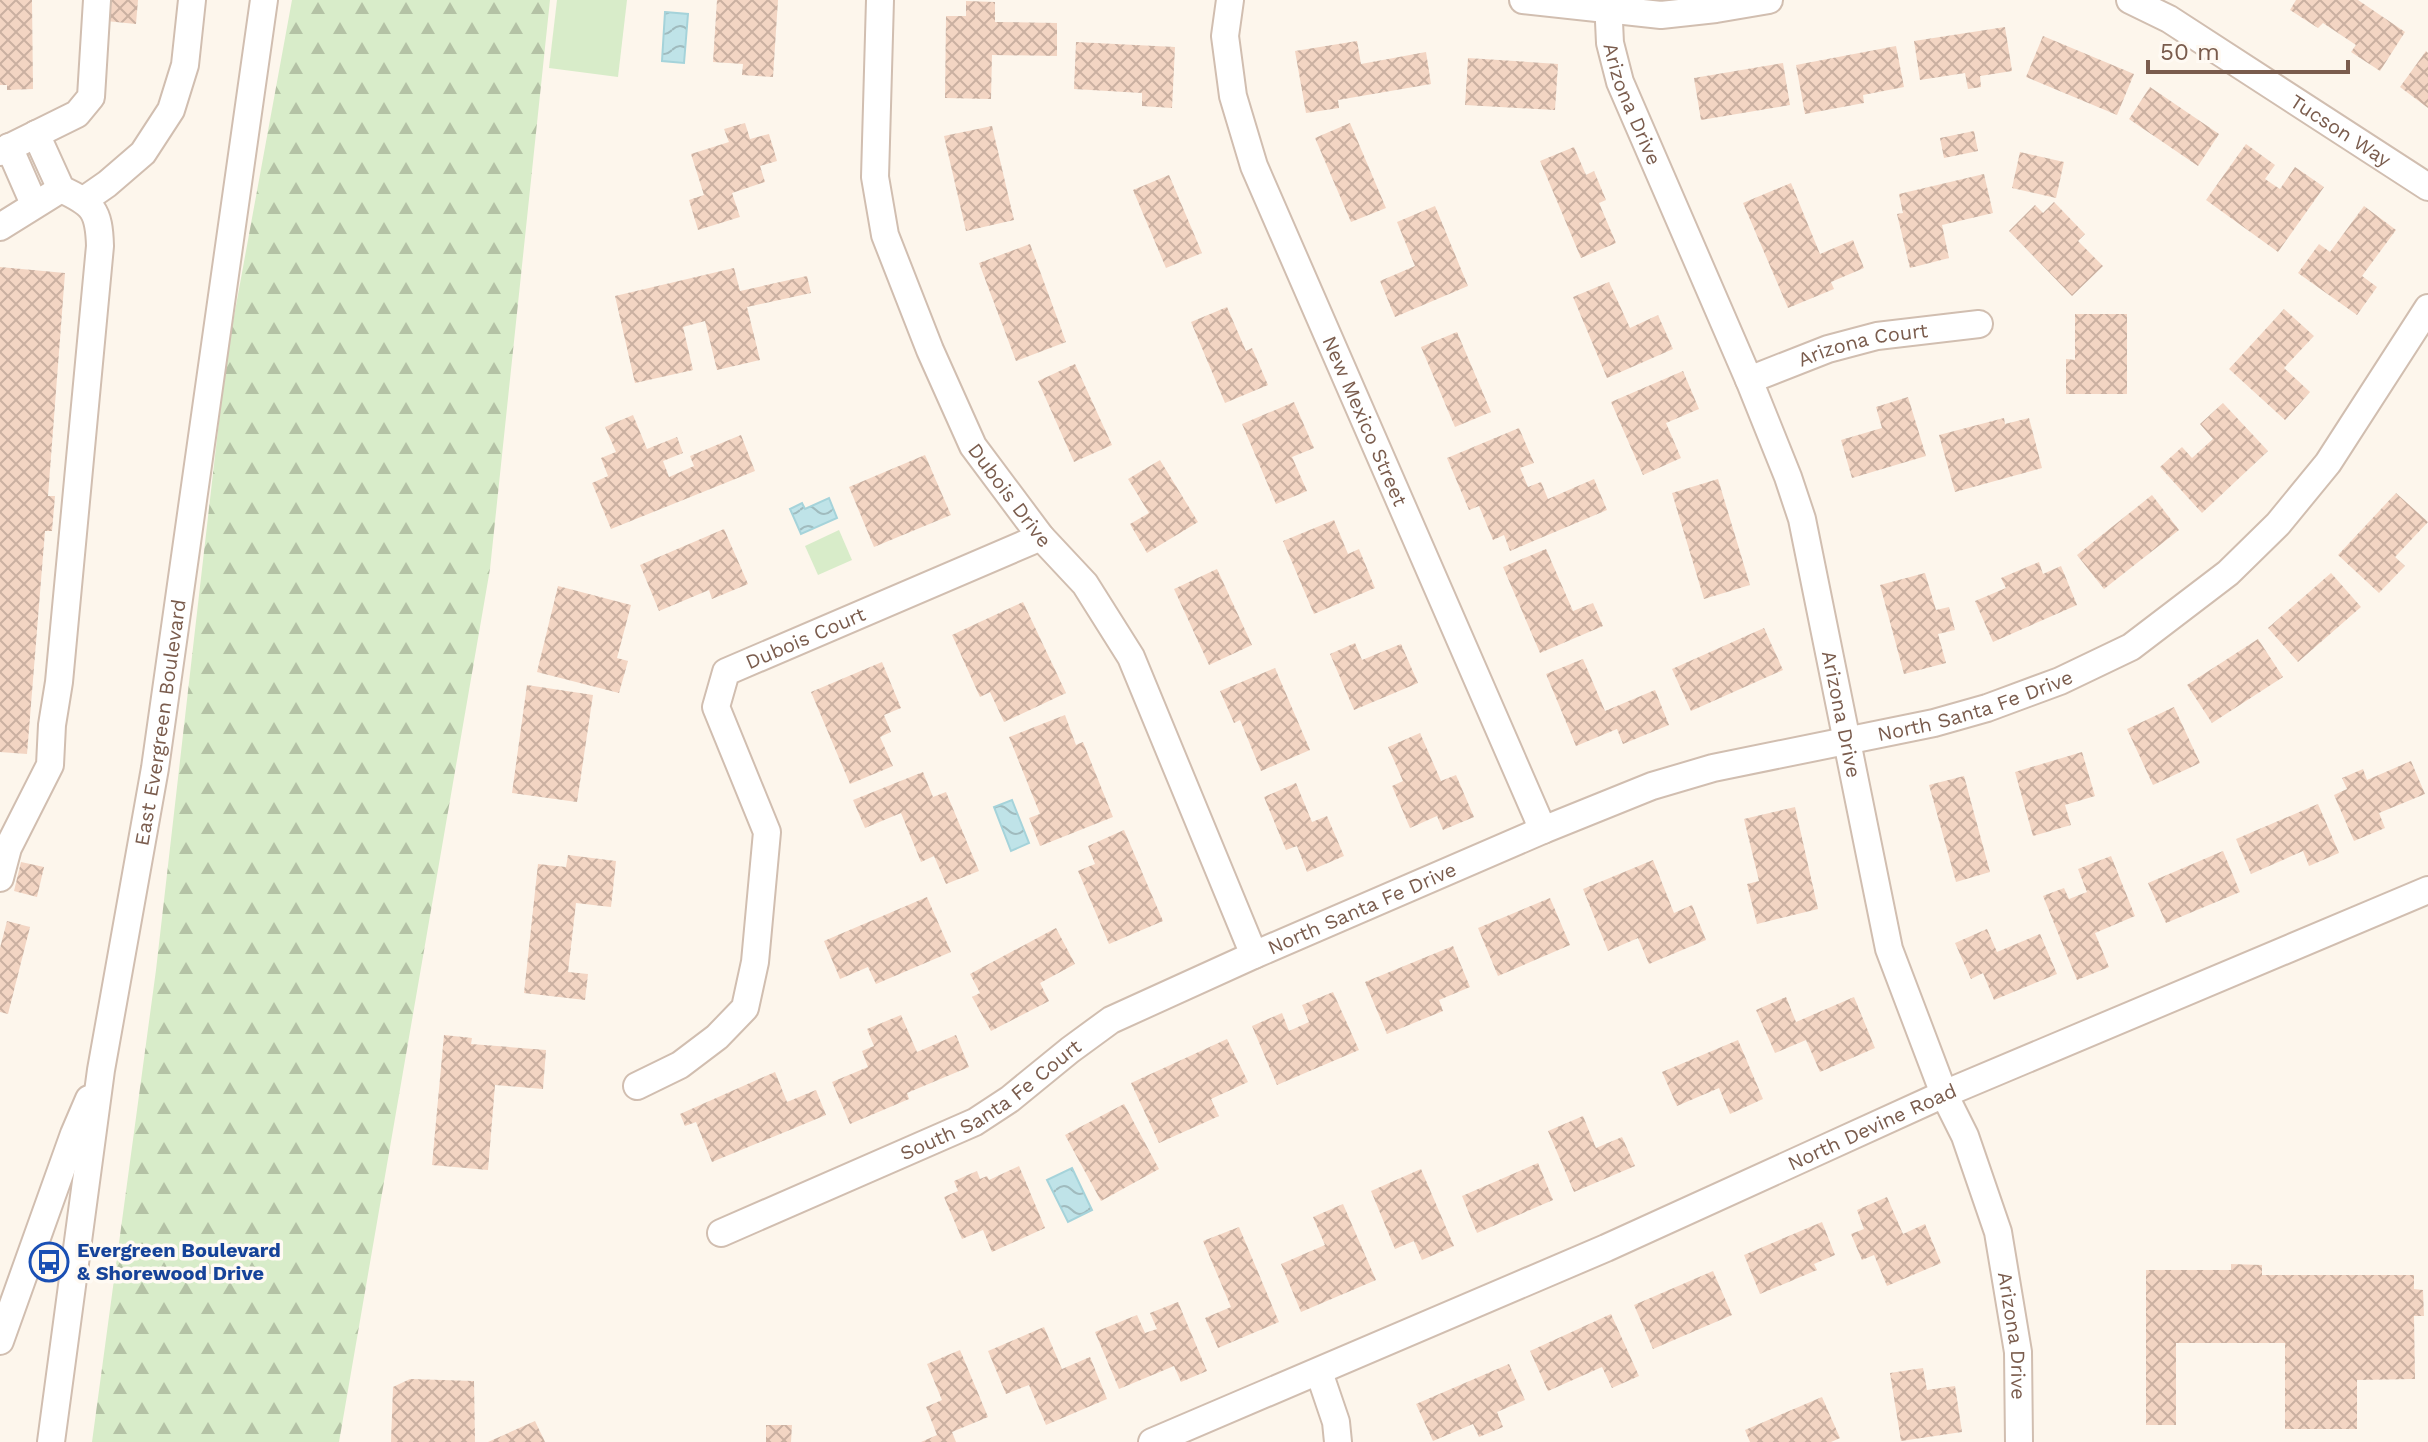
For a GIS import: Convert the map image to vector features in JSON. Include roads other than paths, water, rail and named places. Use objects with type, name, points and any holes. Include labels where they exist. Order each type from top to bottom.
[{"type":"street","points":[[34,204],[4,149],[77,114],[91,97],[97,0]]},
{"type":"street","points":[[0,227],[34,204],[107,184],[143,153],[171,110],[185,65],[192,0]]},
{"type":"street","name":"East Evergreen Boulevard","points":[[51,1442],[101,1070],[157,752],[264,0]]},
{"type":"street","name":"Dubois Drive","points":[[880,0],[875,177],[885,235],[930,350],[973,446],[1041,537],[1085,584],[1131,657],[1254,955]]},
{"type":"street","name":"New Mexico Street","points":[[1230,0],[1225,36],[1233,96],[1254,166],[1543,830]]},
{"type":"street","points":[[1523,0],[1607,4],[1661,15],[1769,0]]},
{"type":"street","name":"Tucson Way","points":[[2130,0],[2169,19],[2428,187]]},
{"type":"street","name":"Arizona Drive","points":[[1607,4],[1610,43],[1620,82],[1749,380],[1802,519],[1889,949],[1944,1094],[1965,1136],[1998,1232],[2018,1352],[2019,1442]]},
{"type":"street","points":[[0,878],[8,848],[50,765],[100,246],[97,214],[72,194],[36,134]]},
{"type":"street","name":"North Santa Fe Drive","points":[[1254,955],[1543,830],[1668,781],[1713,768],[1934,723],[1987,708],[2060,681],[2131,647],[2228,573],[2278,524],[2328,463],[2428,308]]},
{"type":"street","name":"Arizona Court","points":[[1749,380],[1828,349],[1877,336],[1979,324]]},
{"type":"street","name":"Dubois Court","points":[[637,1086],[680,1065],[717,1037],[745,1008],[755,962],[767,832],[716,707],[726,672],[1041,537]]},
{"type":"street","name":"North Devine Road","points":[[1152,1442],[1606,1248],[1944,1094],[2428,890]]},
{"type":"street","name":"South Santa Fe Court","points":[[721,1233],[975,1122],[1010,1099],[1111,1020],[1254,955]]},
{"type":"street","points":[[0,1341],[74,1134],[101,1070]]},
{"type":"street","points":[[1319,1372],[1336,1422],[1338,1442]]},
{"type":"water","points":[[665,12],[688,14],[684,63],[662,61]]},
{"type":"water","points":[[829,498],[837,518],[801,534],[790,509],[802,503],[805,509]]},
{"type":"water","points":[[1012,800],[1029,843],[1011,851],[994,807]]},
{"type":"water","points":[[1072,1168],[1092,1210],[1068,1222],[1047,1180]]},
{"type":"place","name":"Evergreen Boulevard & Shorewood Drive","points":[[49,1262]]}]
